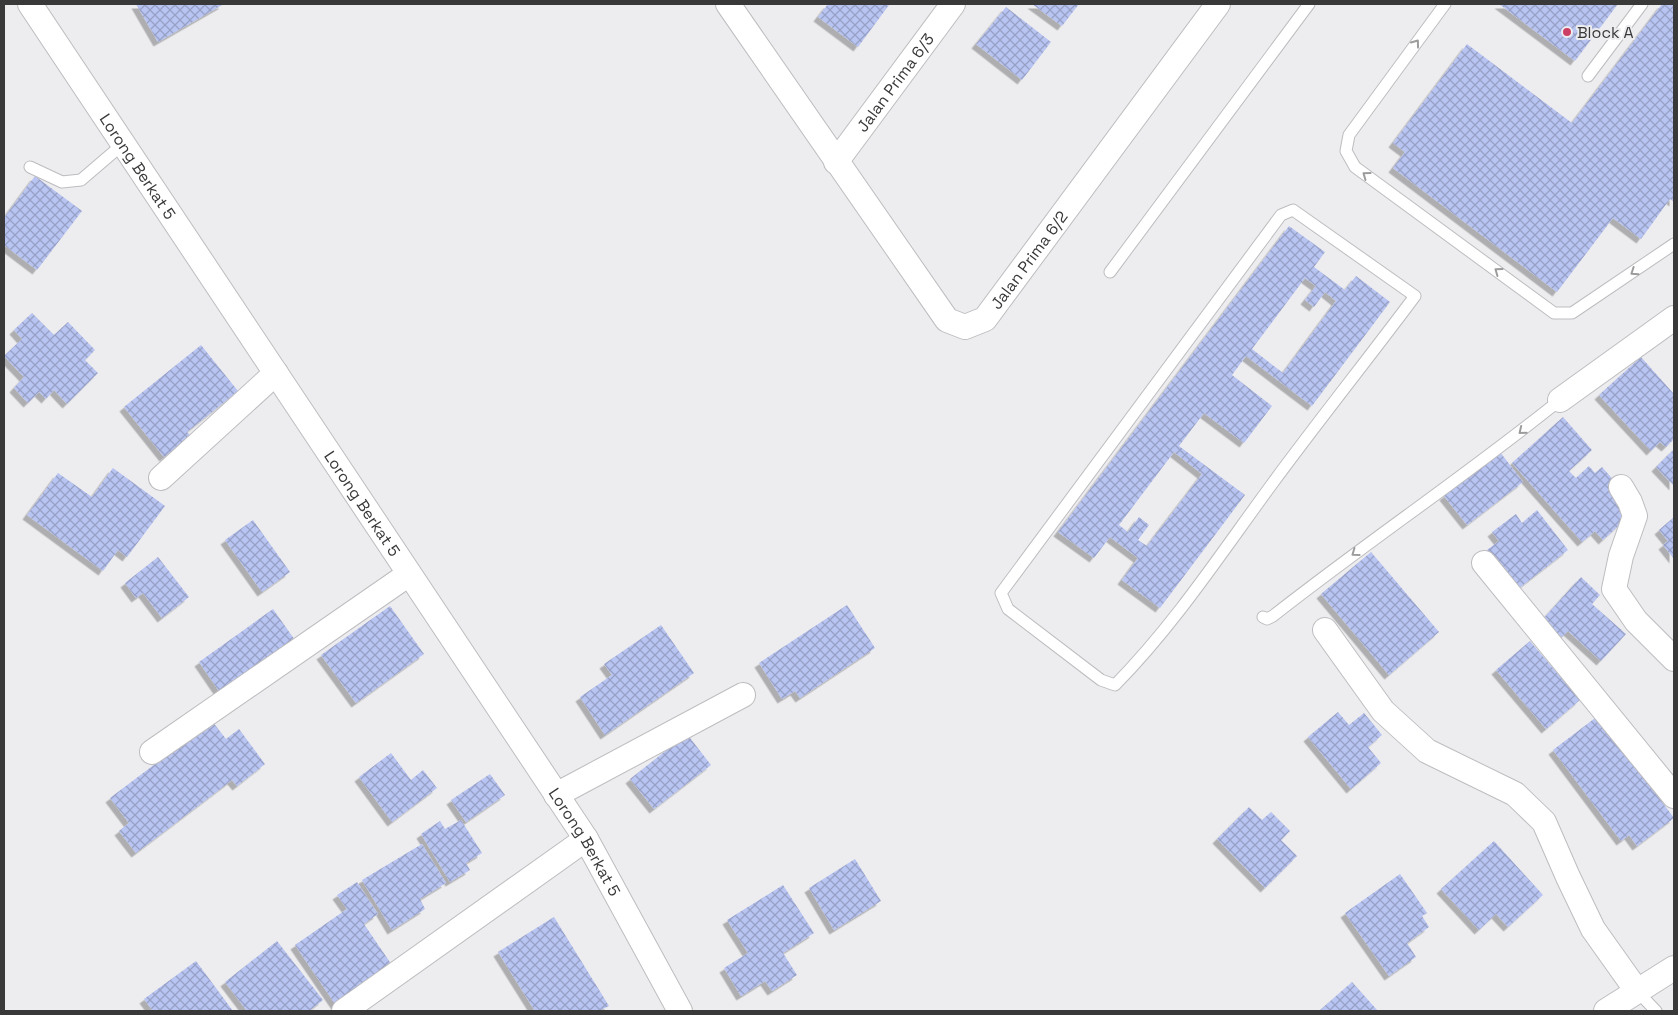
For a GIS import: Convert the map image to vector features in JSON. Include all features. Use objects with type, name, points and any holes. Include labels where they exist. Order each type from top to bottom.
[{"type":"street","name":"Lorong Berkat 5","points":[[30,4],[586,839],[680,1011]]},
{"type":"street","name":"Jalan Prima 6/2","points":[[728,4],[947,320],[965,327],[985,319],[1218,4]]},
{"type":"street","name":"Jalan Prima 6/3","points":[[836,162],[953,4]]},
{"type":"street","points":[[1560,400],[1674,318]]},
{"type":"street","points":[[161,478],[276,373]]},
{"type":"street","points":[[1621,487],[1630,502],[1635,516],[1621,556],[1614,589],[1636,621],[1674,659]]},
{"type":"street","points":[[1484,563],[1674,796]]},
{"type":"street","points":[[152,752],[409,574]]},
{"type":"street","points":[[1325,630],[1383,711],[1427,751],[1515,794],[1544,822],[1593,929],[1637,991]]},
{"type":"street","points":[[556,795],[743,695]]},
{"type":"street","points":[[344,1011],[586,839]]},
{"type":"street","points":[[1606,1011],[1674,968]]},
{"type":"lane","points":[[1110,272],[1309,4]]},
{"type":"lane","points":[[1445,4],[1349,135],[1346,151],[1355,167],[1554,313],[1572,313],[1674,244]]},
{"type":"lane","points":[[1588,76],[1642,4]]},
{"type":"lane","points":[[30,167],[62,182],[81,180],[123,144]]},
{"type":"lane","points":[[1292,210],[1415,296],[1290,460],[1206,576],[1142,657],[1115,685],[1101,680],[1008,608],[1002,593],[1281,215],[1292,210]]},
{"type":"lane","points":[[1263,618],[1273,616],[1333,569],[1507,443],[1560,400]]},
{"type":"lane","points":[[1637,991],[1656,1011]]},
{"type":"building","points":[[136,4],[224,4],[158,42]]},
{"type":"building","points":[[828,4],[889,5],[858,47],[818,17]]},
{"type":"building","points":[[1032,4],[1079,4],[1062,26]]},
{"type":"building","name":"Block A","points":[[1499,4],[1618,4],[1575,61]]},
{"type":"building","points":[[1662,4],[1674,4],[1674,202],[1670,199],[1641,239],[1613,218],[1557,292],[1393,168],[1405,152],[1393,143],[1467,44],[1572,123]]},
{"type":"building","points":[[1006,7],[1051,42],[1022,80],[976,44]]},
{"type":"building","points":[[35,176],[82,211],[37,270],[4,245],[4,218]]},
{"type":"building","points":[[1289,226],[1325,252],[1314,267],[1345,290],[1356,276],[1390,302],[1312,406],[1246,356],[1232,375],[1272,406],[1244,443],[1204,413],[1179,446],[1245,495],[1160,608],[1122,580],[1138,558],[1110,537],[1094,558],[1058,532]],"holes":[[[1305,278],[1316,286],[1305,300],[1314,307],[1325,292],[1336,301],[1283,373],[1252,349]],[[1174,452],[1202,474],[1147,546],[1138,540],[1149,525],[1139,517],[1128,532],[1119,525]]]},
{"type":"building","points":[[32,313],[54,335],[68,322],[95,350],[85,360],[98,373],[67,404],[54,390],[46,399],[39,392],[28,403],[14,388],[24,377],[4,356],[22,339],[14,330]]},
{"type":"building","points":[[201,345],[238,391],[187,432],[191,436],[164,457],[124,407]]},
{"type":"building","points":[[1641,357],[1674,394],[1674,439],[1666,447],[1660,442],[1651,451],[1599,395]]},
{"type":"building","points":[[1563,417],[1592,450],[1569,471],[1576,478],[1589,466],[1595,473],[1602,467],[1638,508],[1603,540],[1595,531],[1582,542],[1512,463]]},
{"type":"building","points":[[1674,449],[1674,486],[1656,467]]},
{"type":"building","points":[[1500,452],[1523,482],[1467,525],[1444,496]]},
{"type":"building","points":[[113,468],[165,506],[127,557],[118,550],[103,571],[27,515],[58,473],[92,497]]},
{"type":"building","points":[[1537,510],[1568,550],[1518,589],[1487,550],[1499,541],[1492,532],[1516,514],[1522,523]]},
{"type":"building","points":[[1674,517],[1674,559],[1663,545],[1668,541],[1659,530]]},
{"type":"building","points":[[253,520],[290,572],[262,592],[225,540]]},
{"type":"building","points":[[1371,552],[1439,632],[1389,675],[1321,594]]},
{"type":"building","points":[[158,557],[189,597],[162,618],[143,593],[136,598],[125,583]]},
{"type":"building","points":[[1581,577],[1600,595],[1592,604],[1626,634],[1601,661],[1568,631],[1562,637],[1542,620]]},
{"type":"building","points":[[847,605],[875,648],[800,698],[795,691],[782,699],[759,663]]},
{"type":"building","points":[[390,606],[424,654],[356,703],[321,655]]},
{"type":"building","points":[[273,609],[297,643],[223,697],[199,662]]},
{"type":"building","points":[[661,625],[694,673],[605,735],[580,697],[612,675],[604,664]]},
{"type":"building","points":[[1530,641],[1580,700],[1546,729],[1496,670]]},
{"type":"building","points":[[1338,712],[1349,725],[1364,713],[1382,735],[1368,747],[1381,763],[1351,789],[1308,737]]},
{"type":"building","points":[[1603,712],[1633,763],[1674,818],[1637,846],[1629,835],[1621,841],[1553,750]]},
{"type":"building","points":[[212,721],[226,739],[239,729],[265,764],[237,786],[232,780],[136,853],[119,831],[129,823],[110,798]]},
{"type":"building","points":[[687,734],[711,765],[654,809],[630,779]]},
{"type":"building","points":[[391,753],[411,780],[423,770],[437,788],[392,822],[359,777]]},
{"type":"building","points":[[490,774],[505,795],[466,822],[451,800]]},
{"type":"building","points":[[1249,807],[1262,820],[1271,812],[1290,831],[1281,840],[1297,856],[1265,888],[1217,839]]},
{"type":"building","points":[[461,820],[482,853],[466,863],[470,870],[450,882],[421,834],[440,821],[445,829]]},
{"type":"building","points":[[1494,841],[1543,895],[1508,927],[1496,914],[1479,930],[1441,889]]},
{"type":"building","points":[[422,844],[446,883],[420,899],[425,909],[392,930],[362,880]]},
{"type":"building","points":[[855,859],[881,901],[834,930],[809,888]]},
{"type":"building","points":[[1400,874],[1427,913],[1422,916],[1429,927],[1407,943],[1416,957],[1389,976],[1345,913]]},
{"type":"building","points":[[357,882],[378,914],[364,924],[400,977],[340,1011],[295,945],[347,909],[337,895]]},
{"type":"building","points":[[783,885],[814,933],[783,953],[797,975],[772,991],[765,981],[741,996],[724,968],[748,953],[727,920]]},
{"type":"building","points":[[554,917],[609,1006],[599,1011],[535,1011],[498,952]]},
{"type":"building","points":[[277,941],[323,1000],[309,1011],[247,1011],[225,982]]},
{"type":"building","points":[[196,961],[233,1011],[153,1011],[144,999]]},
{"type":"building","points":[[1352,982],[1378,1011],[1319,1011]]},
{"type":"place","name":"Block A","points":[[1567,32]]}]
